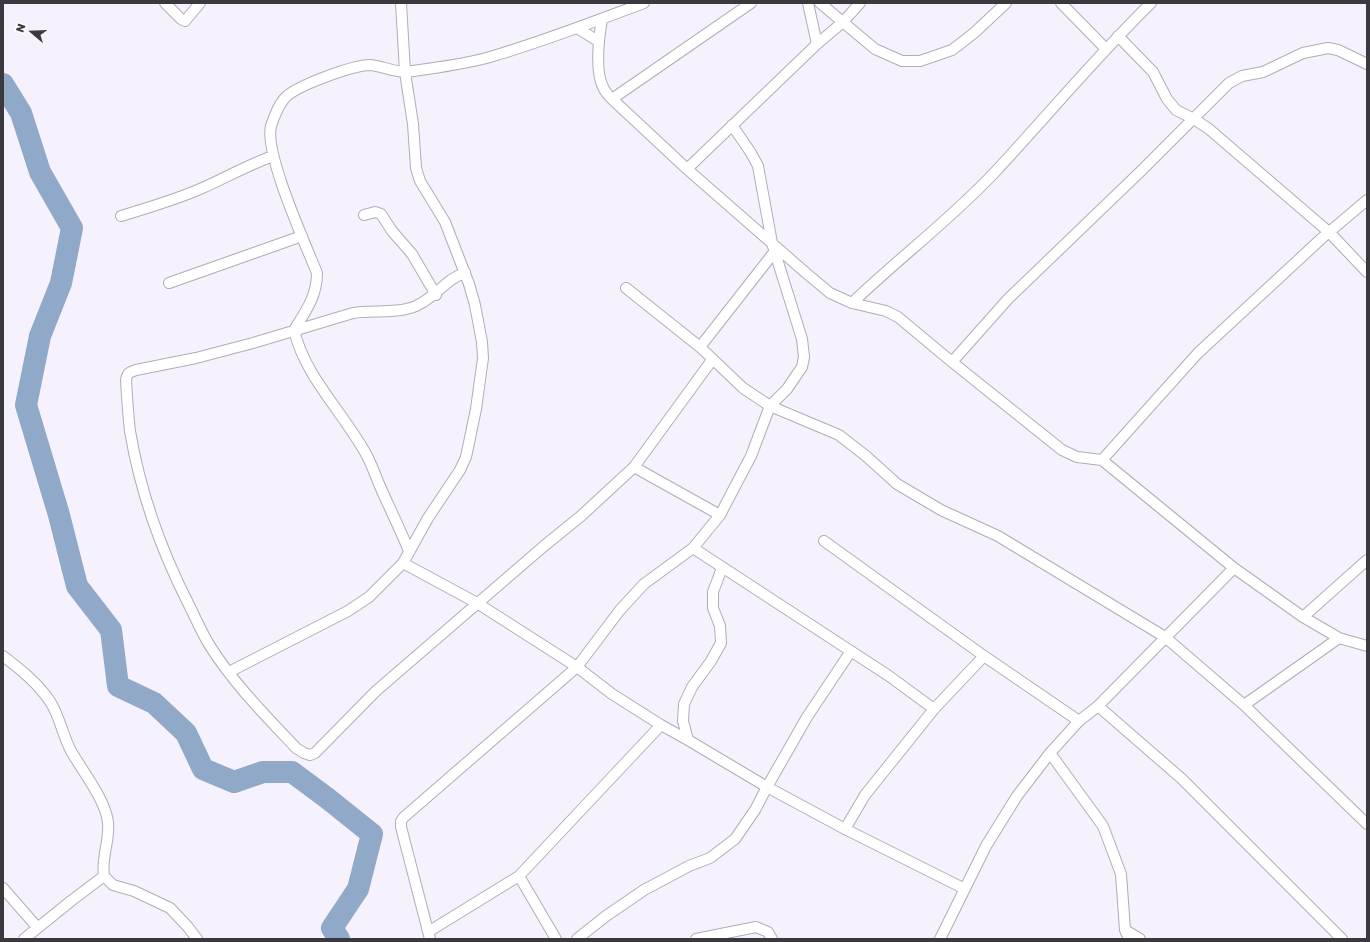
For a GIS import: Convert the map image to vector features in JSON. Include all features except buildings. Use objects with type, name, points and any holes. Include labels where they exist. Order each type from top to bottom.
[{"type":"street","points":[[165,3],[185,21],[200,3]]},
{"type":"street","points":[[229,672],[348,611],[369,597],[403,562],[428,518],[460,470],[466,457],[480,382],[483,358],[482,342],[475,305],[465,272],[445,222],[420,182],[416,168],[413,124],[405,72],[401,3]]},
{"type":"street","points":[[410,551],[367,455],[312,371],[301,351],[294,330],[312,300],[317,284],[317,273],[286,196],[273,156],[270,137],[271,128],[279,107],[284,98],[292,92],[308,84],[358,66],[370,65],[405,72],[449,66],[489,57],[577,28],[644,3]]},
{"type":"street","points":[[612,99],[750,3]]},
{"type":"street","points":[[808,3],[817,44]]},
{"type":"street","points":[[820,3],[875,49],[902,61],[920,61],[952,50],[974,33],[1006,3]]},
{"type":"street","points":[[687,169],[817,44],[843,22],[860,3]]},
{"type":"street","points":[[1061,3],[1106,49]]},
{"type":"street","points":[[852,303],[885,272],[934,230],[994,173],[1118,36],[1151,3]]},
{"type":"street","points":[[602,19],[598,41],[599,76],[603,88],[612,99],[687,169],[774,247],[830,292],[852,303],[886,311],[898,317],[1062,450],[1077,457],[1102,460],[1234,568],[1303,617],[1339,638],[1367,646]]},
{"type":"street","points":[[577,28],[598,41]]},
{"type":"street","points":[[1118,36],[1153,72],[1167,99],[1176,110],[1209,129],[1330,233],[1367,272]]},
{"type":"street","points":[[952,362],[1008,299],[1229,84],[1242,76],[1263,72],[1303,53],[1328,48],[1338,50],[1367,64]]},
{"type":"street","points":[[660,725],[519,876],[429,935],[401,827],[401,821],[577,668],[620,610],[644,584],[693,548],[720,515],[752,456],[770,406],[787,389],[802,367],[804,357],[802,339],[774,247],[758,166],[732,125]]},
{"type":"street","points":[[121,216],[150,208],[200,190],[252,163],[273,156]]},
{"type":"street","points":[[1102,460],[1198,353],[1322,238],[1330,233],[1367,200]]},
{"type":"street","points":[[364,215],[375,212],[381,214],[392,231],[412,254],[436,295]]},
{"type":"street","points":[[169,283],[302,236]]},
{"type":"street","points":[[700,348],[774,247]]},
{"type":"street","points":[[465,272],[452,280],[436,295],[414,307],[354,313],[196,358],[136,370],[127,375],[126,380],[130,431],[147,503],[170,563],[184,594],[209,645],[250,699],[296,748],[310,755],[315,753],[376,691],[477,603],[581,516],[634,467],[712,360]]},
{"type":"street","points":[[626,288],[700,348],[743,388],[770,406],[839,435],[898,484],[941,510],[998,536],[1165,637],[1244,705],[1367,824]]},
{"type":"street","points":[[634,467],[720,515]]},
{"type":"street","points":[[824,541],[984,656],[1079,721]]},
{"type":"street","points":[[693,548],[889,676],[934,709]]},
{"type":"street","points":[[1303,617],[1367,560]]},
{"type":"street","points":[[403,562],[477,603],[577,668],[612,694],[660,725],[767,787],[845,829],[965,889]]},
{"type":"street","points":[[688,740],[683,720],[684,704],[692,687],[711,661],[720,643],[720,626],[713,608],[713,592],[722,568]]},
{"type":"street","points":[[940,939],[986,846],[1017,796],[1050,753],[1079,721],[1098,706],[1234,568]]},
{"type":"street","points":[[1244,705],[1339,638]]},
{"type":"street","points":[[577,939],[606,916],[644,890],[689,866],[710,858],[735,839],[755,810],[807,717],[851,652]]},
{"type":"street","points":[[3,656],[38,687],[51,704],[71,750],[103,805],[108,821],[108,838],[103,862],[104,876],[113,885],[134,891],[170,908],[197,939]]},
{"type":"street","points":[[845,829],[865,795],[934,709],[984,656]]},
{"type":"street","points":[[1098,706],[1182,779],[1342,939]]},
{"type":"street","points":[[1050,753],[1103,826],[1121,874],[1127,934],[1140,939]]},
{"type":"street","points":[[24,939],[37,927],[104,876]]},
{"type":"street","points":[[519,876],[556,939]]},
{"type":"street","points":[[3,888],[37,927]]},
{"type":"street","points":[[696,939],[756,927],[768,932],[772,939]]},
{"type":"waterway","points":[[3,84],[21,113],[40,172],[72,228],[61,283],[40,336],[26,405],[59,515],[77,586],[111,630],[118,686],[154,703],[186,733],[203,769],[234,782],[263,772],[292,772],[372,834],[358,889],[332,928],[339,939]]}]
